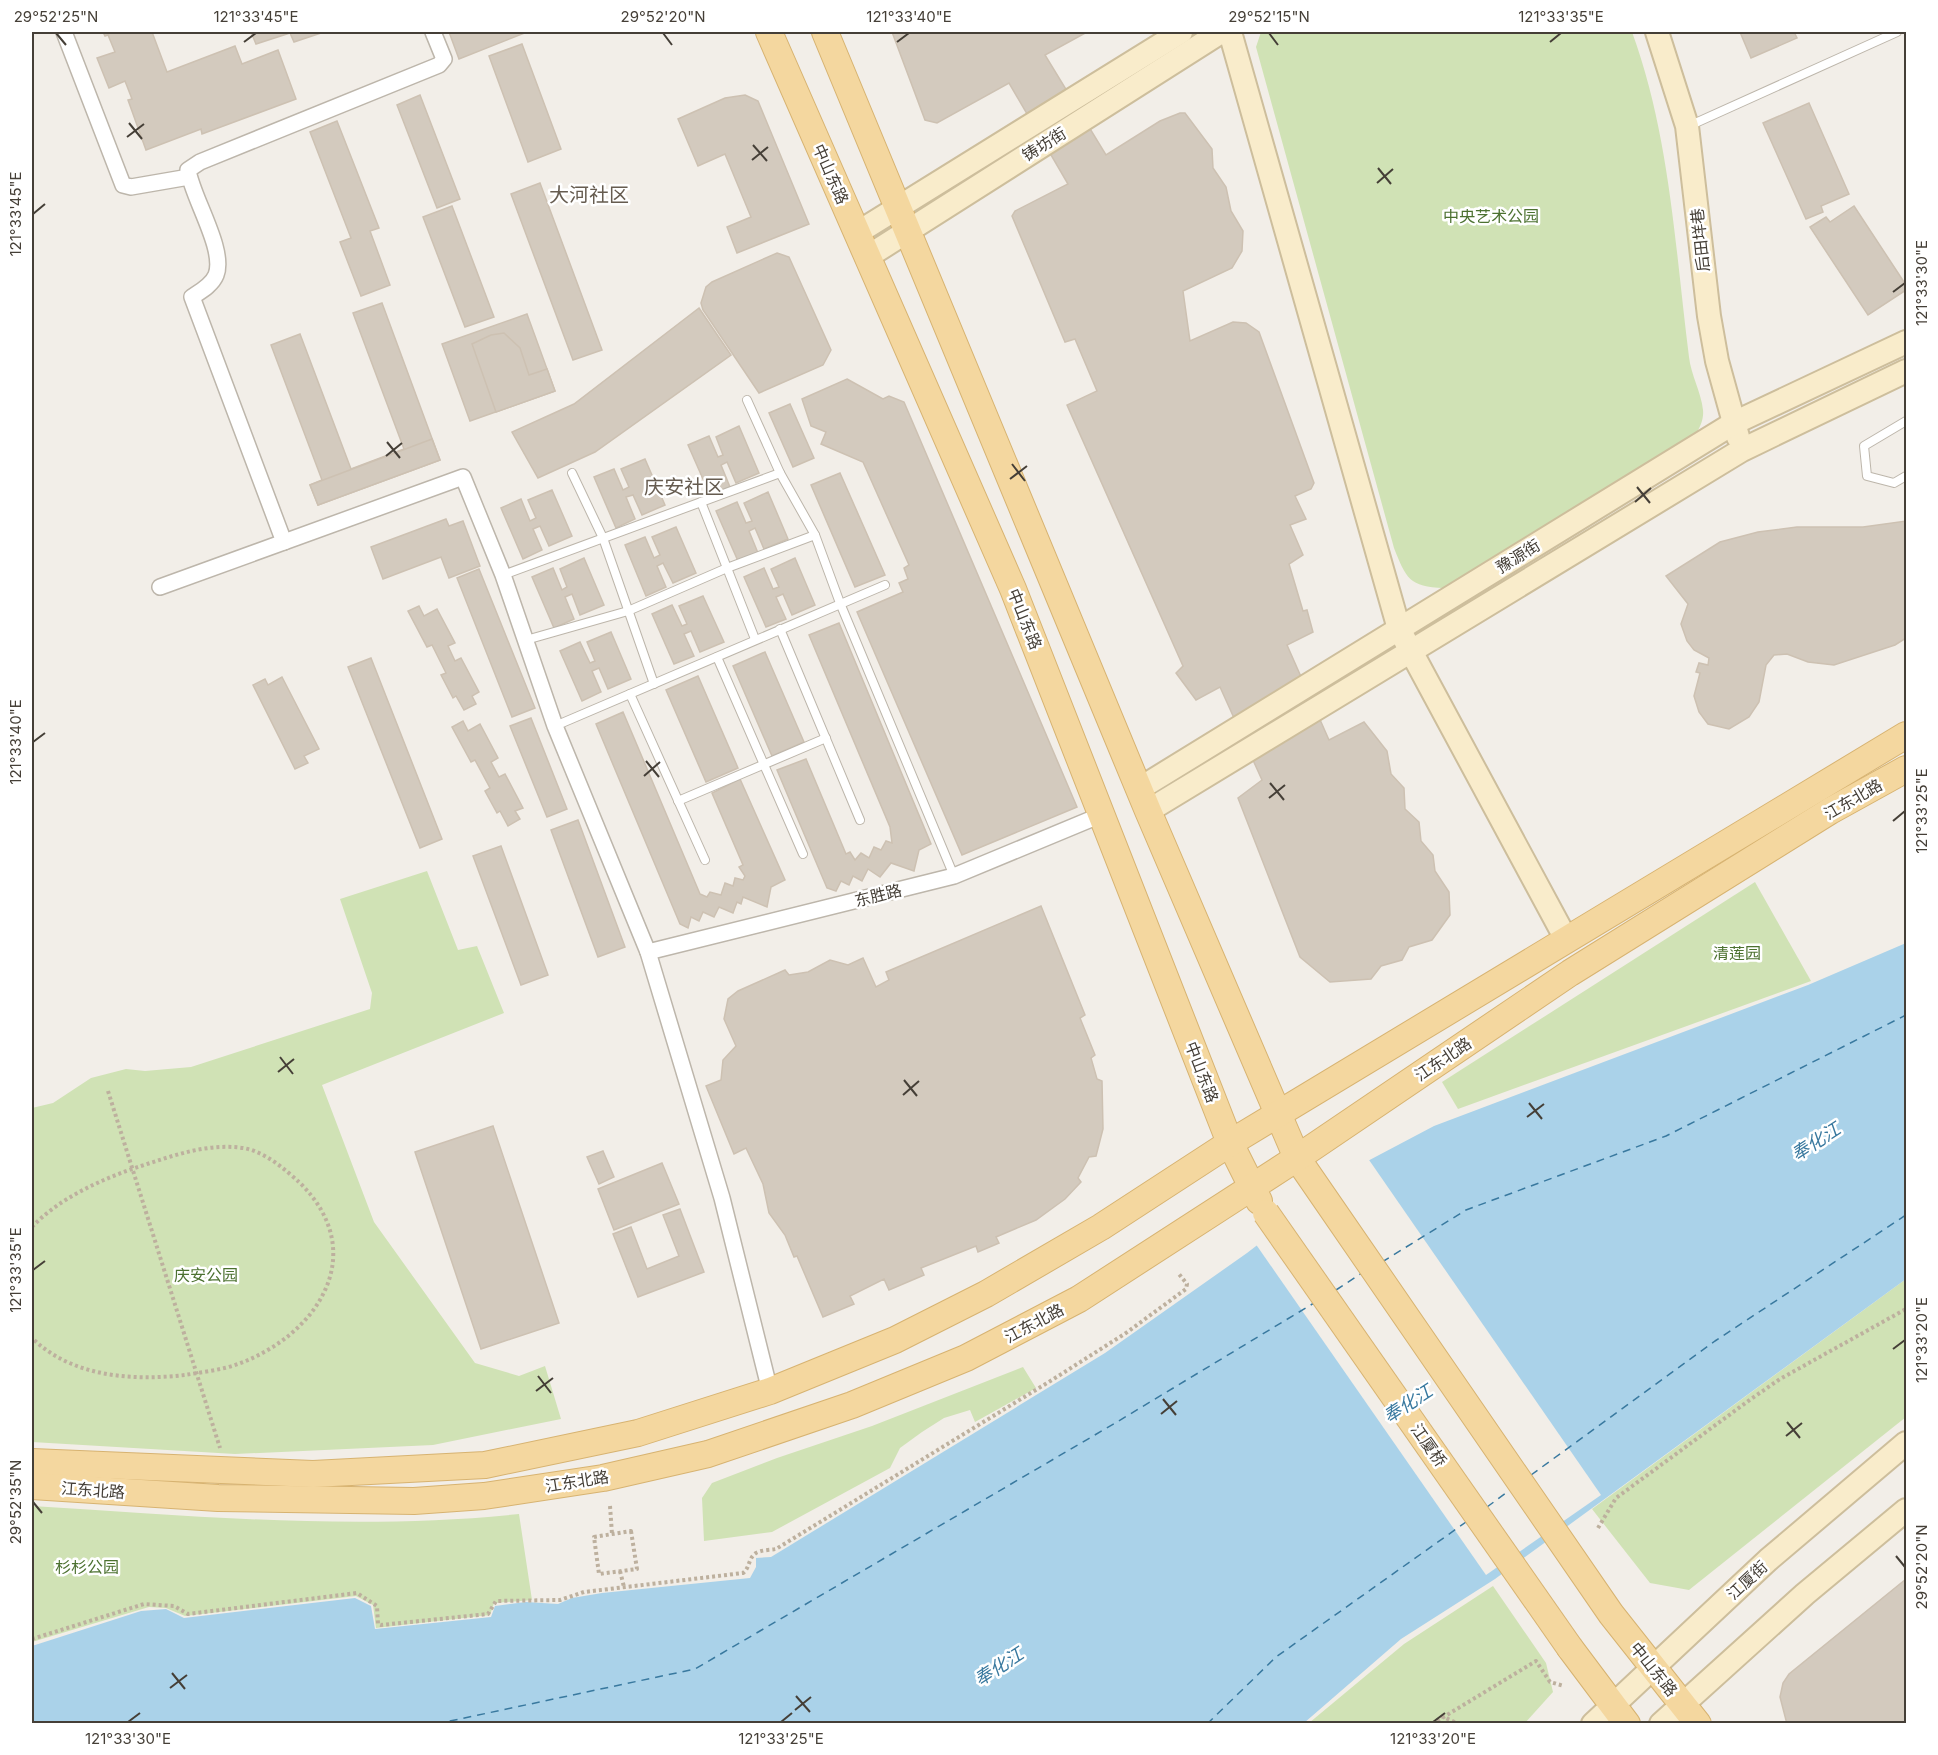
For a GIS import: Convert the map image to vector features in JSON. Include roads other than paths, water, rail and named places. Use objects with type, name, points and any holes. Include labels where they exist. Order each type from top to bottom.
[{"type":"main road","name":"中山东路","points":[[769,32],[1013,589],[1230,1143],[1250,1187],[1266,1213]]},
{"type":"main road","points":[[825,32],[1144,800],[1297,1158]]},
{"type":"main road","name":"江东北路","points":[[32,1462],[313,1474],[485,1465],[638,1433],[770,1391],[896,1340],[986,1294],[1101,1227],[1230,1143],[1906,735]]},
{"type":"main road","name":"江东北路","points":[[32,1486],[218,1498],[414,1501],[484,1496],[603,1478],[708,1454],[852,1405],[966,1358],[1079,1299],[1297,1158],[1570,973],[1830,811],[1906,769]]},
{"type":"main road","name":"中山东路","points":[[1297,1158],[1611,1614],[1690,1714]]},
{"type":"main road","name":"江厦桥","points":[[1266,1213],[1570,1648],[1620,1714]]},
{"type":"street","points":[[64,32],[123,185],[131,187],[189,177]]},
{"type":"street","points":[[284,542],[192,297],[208,286],[216,274],[217,261],[214,245],[188,170],[200,162],[439,65],[444,59],[434,32]]},
{"type":"street","name":"铸坊街","points":[[857,233],[1181,32]]},
{"type":"street","name":"铸坊街","points":[[867,257],[1221,32]]},
{"type":"street","points":[[1230,32],[1345,447],[1399,629],[1409,652],[1566,939]]},
{"type":"street","name":"后田垟巷","points":[[1657,32],[1688,126],[1709,316],[1717,361],[1742,450]]},
{"type":"street","name":"豫源街","points":[[1144,800],[1399,629],[1734,423],[1906,342]]},
{"type":"street","name":"豫源街","points":[[1144,800],[1409,652],[1742,450],[1906,371]]},
{"type":"street","points":[[160,587],[463,477],[503,575],[555,726],[648,952],[722,1197],[770,1391]]},
{"type":"street","name":"东胜路","points":[[648,952],[954,876],[1101,815]]},
{"type":"street","name":"江厦街","points":[[1593,1724],[1620,1714],[1653,1667],[1768,1560],[1906,1443]]},
{"type":"street","points":[[1661,1724],[1690,1714],[1805,1594],[1906,1510]]},
{"type":"lane","points":[[1688,126],[1897,32]]},
{"type":"lane","points":[[747,400],[780,472],[815,535],[840,603],[954,876]]},
{"type":"lane","points":[[1906,421],[1864,446],[1866,476],[1894,483],[1906,476]]},
{"type":"lane","points":[[503,575],[780,472]]},
{"type":"lane","points":[[572,473],[603,538],[654,684]]},
{"type":"lane","points":[[701,502],[755,639]]},
{"type":"lane","points":[[526,640],[628,611],[727,568],[815,535]]},
{"type":"lane","points":[[555,726],[885,585]]},
{"type":"lane","points":[[780,629],[860,820]]},
{"type":"lane","points":[[717,657],[803,854]]},
{"type":"lane","points":[[630,694],[705,860]]},
{"type":"lane","points":[[678,801],[826,738]]},
{"type":"water","name":"奉化江","points":[[1906,943],[1906,1279],[1495,1579],[1401,1639],[1304,1723],[32,1724],[32,1646],[141,1611],[166,1609],[184,1618],[355,1598],[371,1606],[375,1629],[491,1617],[495,1606],[526,1602],[558,1604],[572,1598],[602,1593],[750,1578],[756,1567],[756,1558],[771,1557],[1105,1353],[1247,1253],[1362,1164],[1434,1126],[1808,985]]},
{"type":"district","name":"大河社区","points":[[589,195]]},
{"type":"district","name":"庆安社区","points":[[684,487]]},
{"type":"park label","name":"中央艺术公园","points":[[1491,216]]},
{"type":"park label","name":"清莲园","points":[[1737,953]]},
{"type":"park label","name":"庆安公园","points":[[206,1275]]},
{"type":"park label","name":"杉杉公园","points":[[87,1567]]}]
